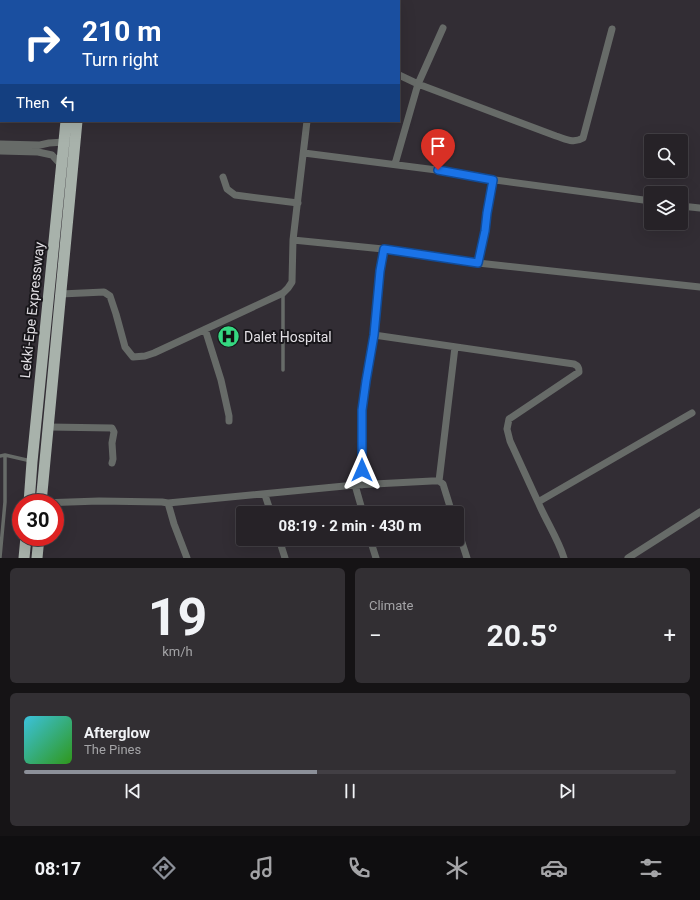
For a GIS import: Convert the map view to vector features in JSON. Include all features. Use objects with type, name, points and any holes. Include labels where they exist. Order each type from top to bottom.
[{"type":"highway","name":"Lekki-Epe Expressway","points":[[30,494],[66,122]]},
{"type":"highway","name":"Lekki-Epe Expressway","points":[[42,494],[77,122]]},
{"type":"highway","points":[[24,558],[25,546]]},
{"type":"highway","points":[[37,558],[38,546]]},
{"type":"street","points":[[395,164],[418,84],[443,28]]},
{"type":"street","points":[[400,76],[556,136],[567,140],[577,141],[583,138],[612,29]]},
{"type":"street","points":[[61,294],[104,292],[110,296],[125,347],[133,357],[150,354],[283,293],[292,282],[293,240],[308,122]]},
{"type":"street","points":[[0,144],[40,145],[64,142]]},
{"type":"street","points":[[0,151],[38,152],[52,155],[61,166]]},
{"type":"street","points":[[304,153],[395,164],[452,172],[493,180],[644,200]]},
{"type":"street","points":[[223,177],[227,189],[235,195],[298,203]]},
{"type":"street","points":[[478,263],[493,180]]},
{"type":"street","points":[[688,207],[700,208]]},
{"type":"street","points":[[293,240],[384,249],[478,263],[700,287]]},
{"type":"street","points":[[362,506],[358,485],[362,410],[374,335],[380,271],[384,249]]},
{"type":"street","points":[[205,329],[221,380],[229,421]]},
{"type":"street","points":[[374,335],[577,365],[579,372],[509,419],[507,428],[510,441],[544,517],[561,548],[564,558]]},
{"type":"street","points":[[439,481],[455,347]]},
{"type":"street","points":[[538,502],[692,413]]},
{"type":"street","points":[[49,427],[112,428],[114,430],[112,463]]},
{"type":"street","points":[[64,502],[99,501],[168,503],[266,495],[358,485],[439,481],[443,484],[450,506]]},
{"type":"street","points":[[266,495],[269,506]]},
{"type":"street","points":[[168,503],[187,558]]},
{"type":"street","points":[[628,558],[700,512]]},
{"type":"street","points":[[281,546],[285,558]]},
{"type":"street","points":[[372,546],[376,558]]},
{"type":"street","points":[[463,546],[467,558]]},
{"type":"lane","points":[[283,293],[283,370]]},
{"type":"lane","points":[[0,456],[32,462]]},
{"type":"lane","points":[[0,557],[5,502],[5,456]]},
{"type":"place","name":"Dalet Hospital","points":[[228,337]]},
{"type":"route","points":[[362,470],[362,410],[374,335],[380,271],[384,249],[478,263],[493,180],[438,170]]}]
